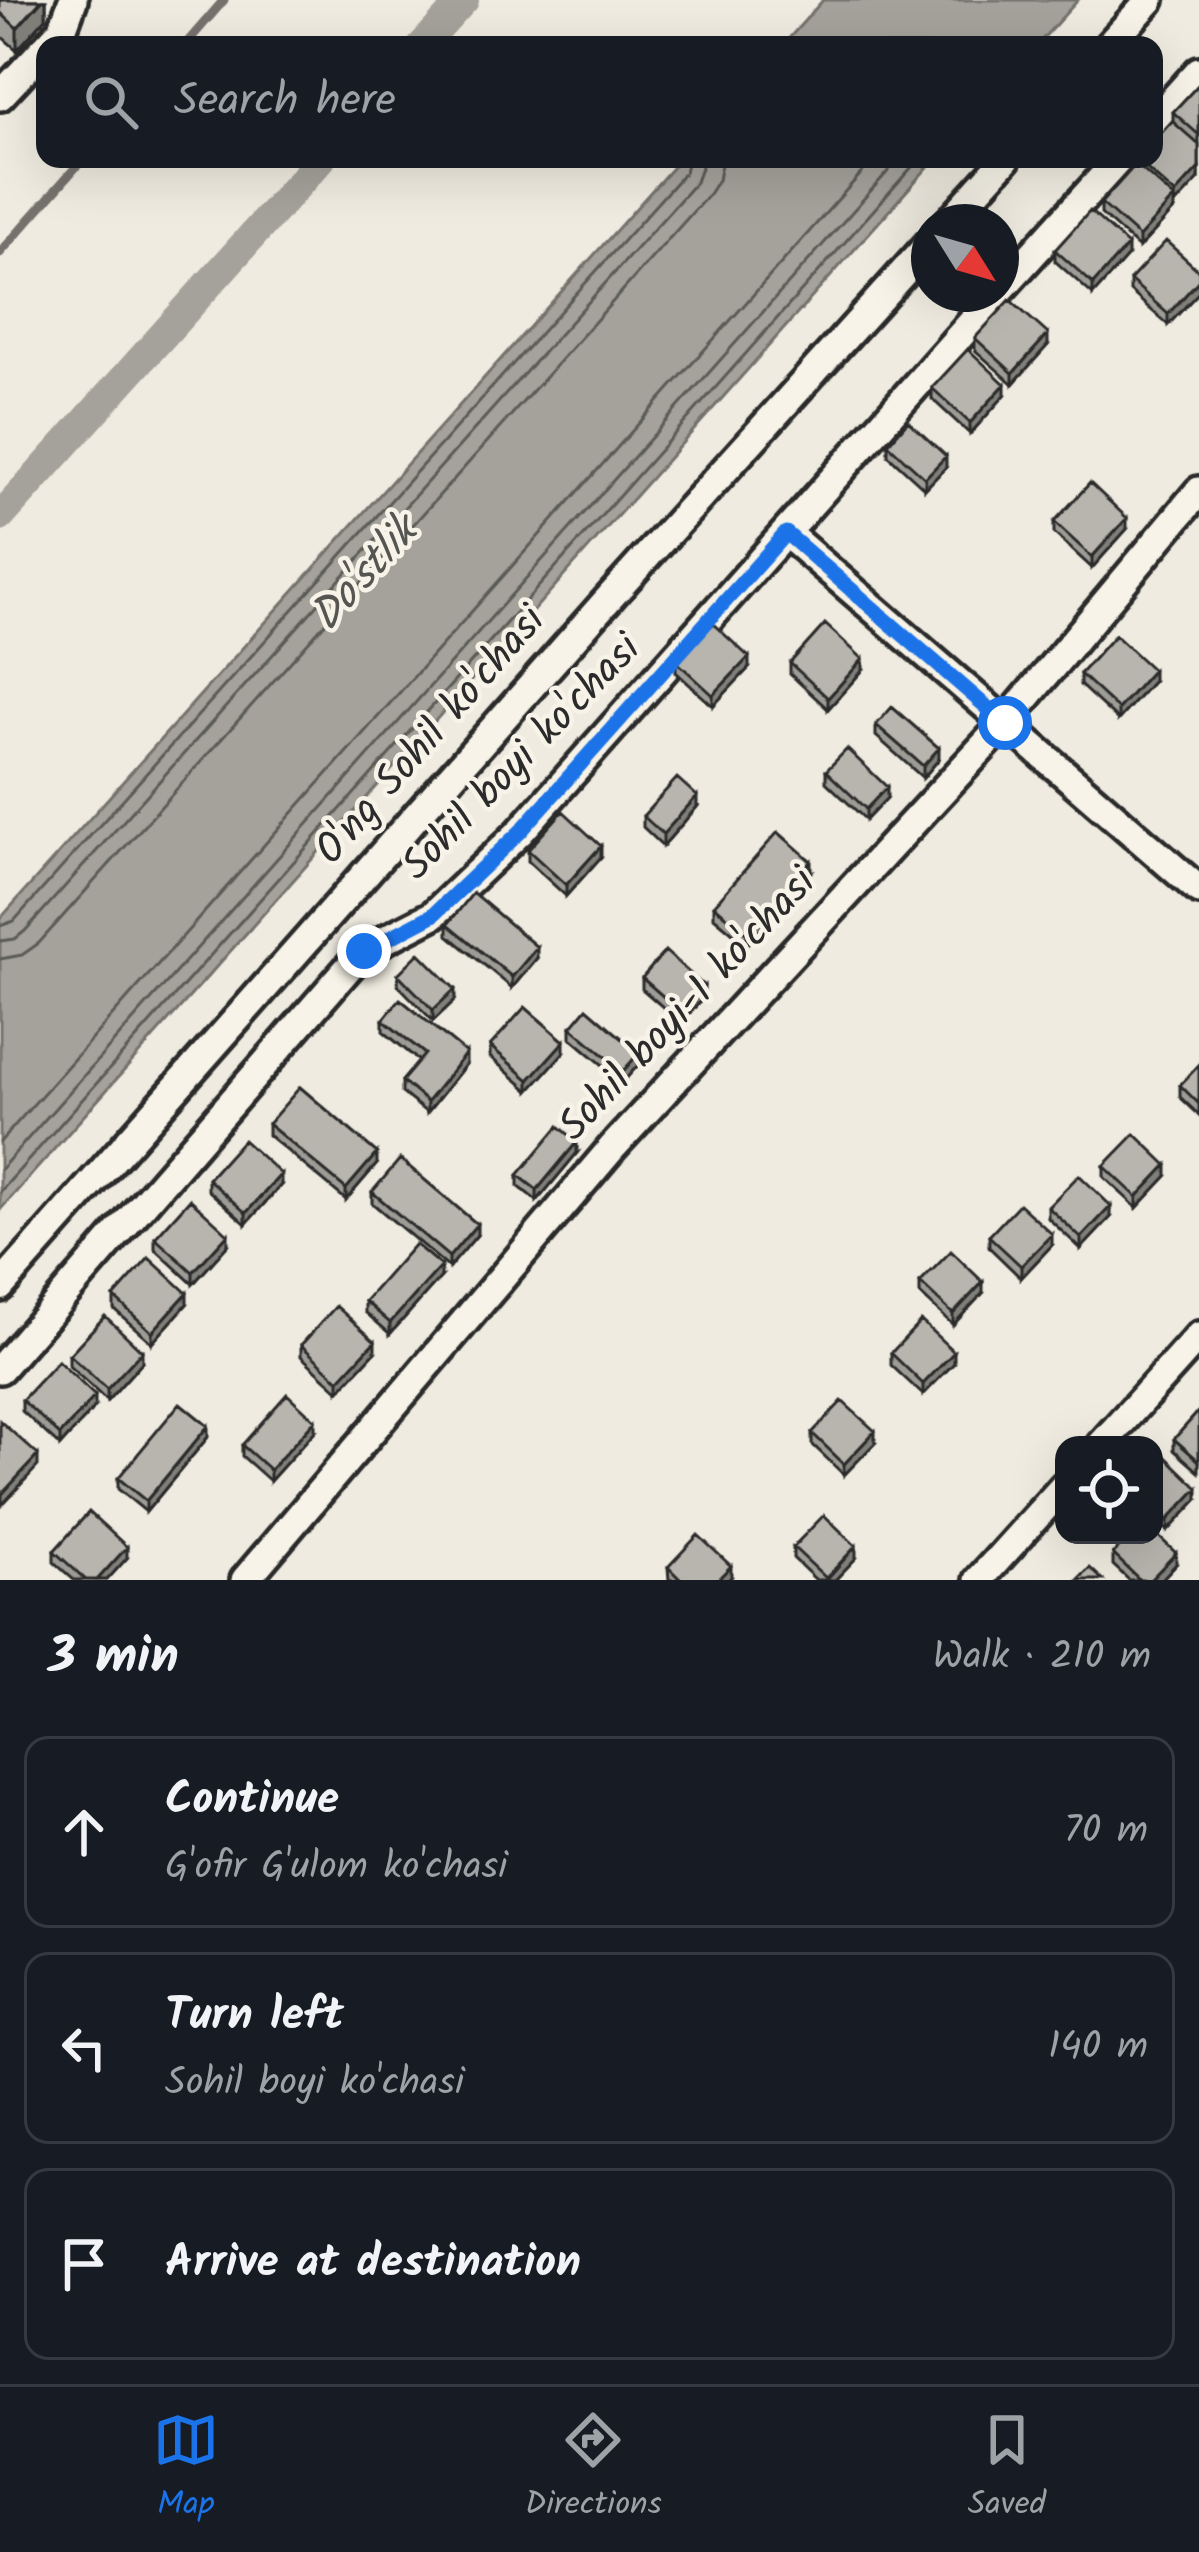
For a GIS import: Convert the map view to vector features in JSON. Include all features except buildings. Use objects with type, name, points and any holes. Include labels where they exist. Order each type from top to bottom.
[{"type":"street","points":[[56,36],[73,0]]},
{"type":"street","points":[[1117,36],[1150,0]]},
{"type":"street","points":[[0,96],[36,58]]},
{"type":"street","points":[[1163,111],[1199,71]]},
{"type":"street","points":[[965,204],[998,168]]},
{"type":"street","name":"Sohil boyi ko'chasi","points":[[1019,270],[1111,168]]},
{"type":"street","name":"O'ng Sohil ko'chasi","points":[[0,1287],[586,623],[911,264]]},
{"type":"street","name":"Sohil boyi ko'chasi","points":[[0,1369],[364,951],[433,915],[520,832],[981,312]]},
{"type":"street","name":"Sohil boyi-1 ko'chasi","points":[[245,1580],[612,1148],[1005,723],[1199,491]]},
{"type":"street","points":[[786,533],[1199,890]]},
{"type":"street","points":[[1109,1436],[1199,1336]]},
{"type":"street","points":[[979,1580],[1055,1496]]},
{"type":"water","points":[[823,0],[1078,0],[1045,36],[791,36]]},
{"type":"water","name":"Do'stlik","points":[[672,168],[927,168],[0,1210],[0,919]]},
{"type":"waterway","points":[[193,36],[224,0]]},
{"type":"waterway","points":[[431,36],[464,0]]},
{"type":"waterway","points":[[0,253],[75,168]]},
{"type":"waterway","points":[[0,517],[313,168]]},
{"type":"route","points":[[364,951],[433,915],[520,832],[786,533],[1005,723]]}]
